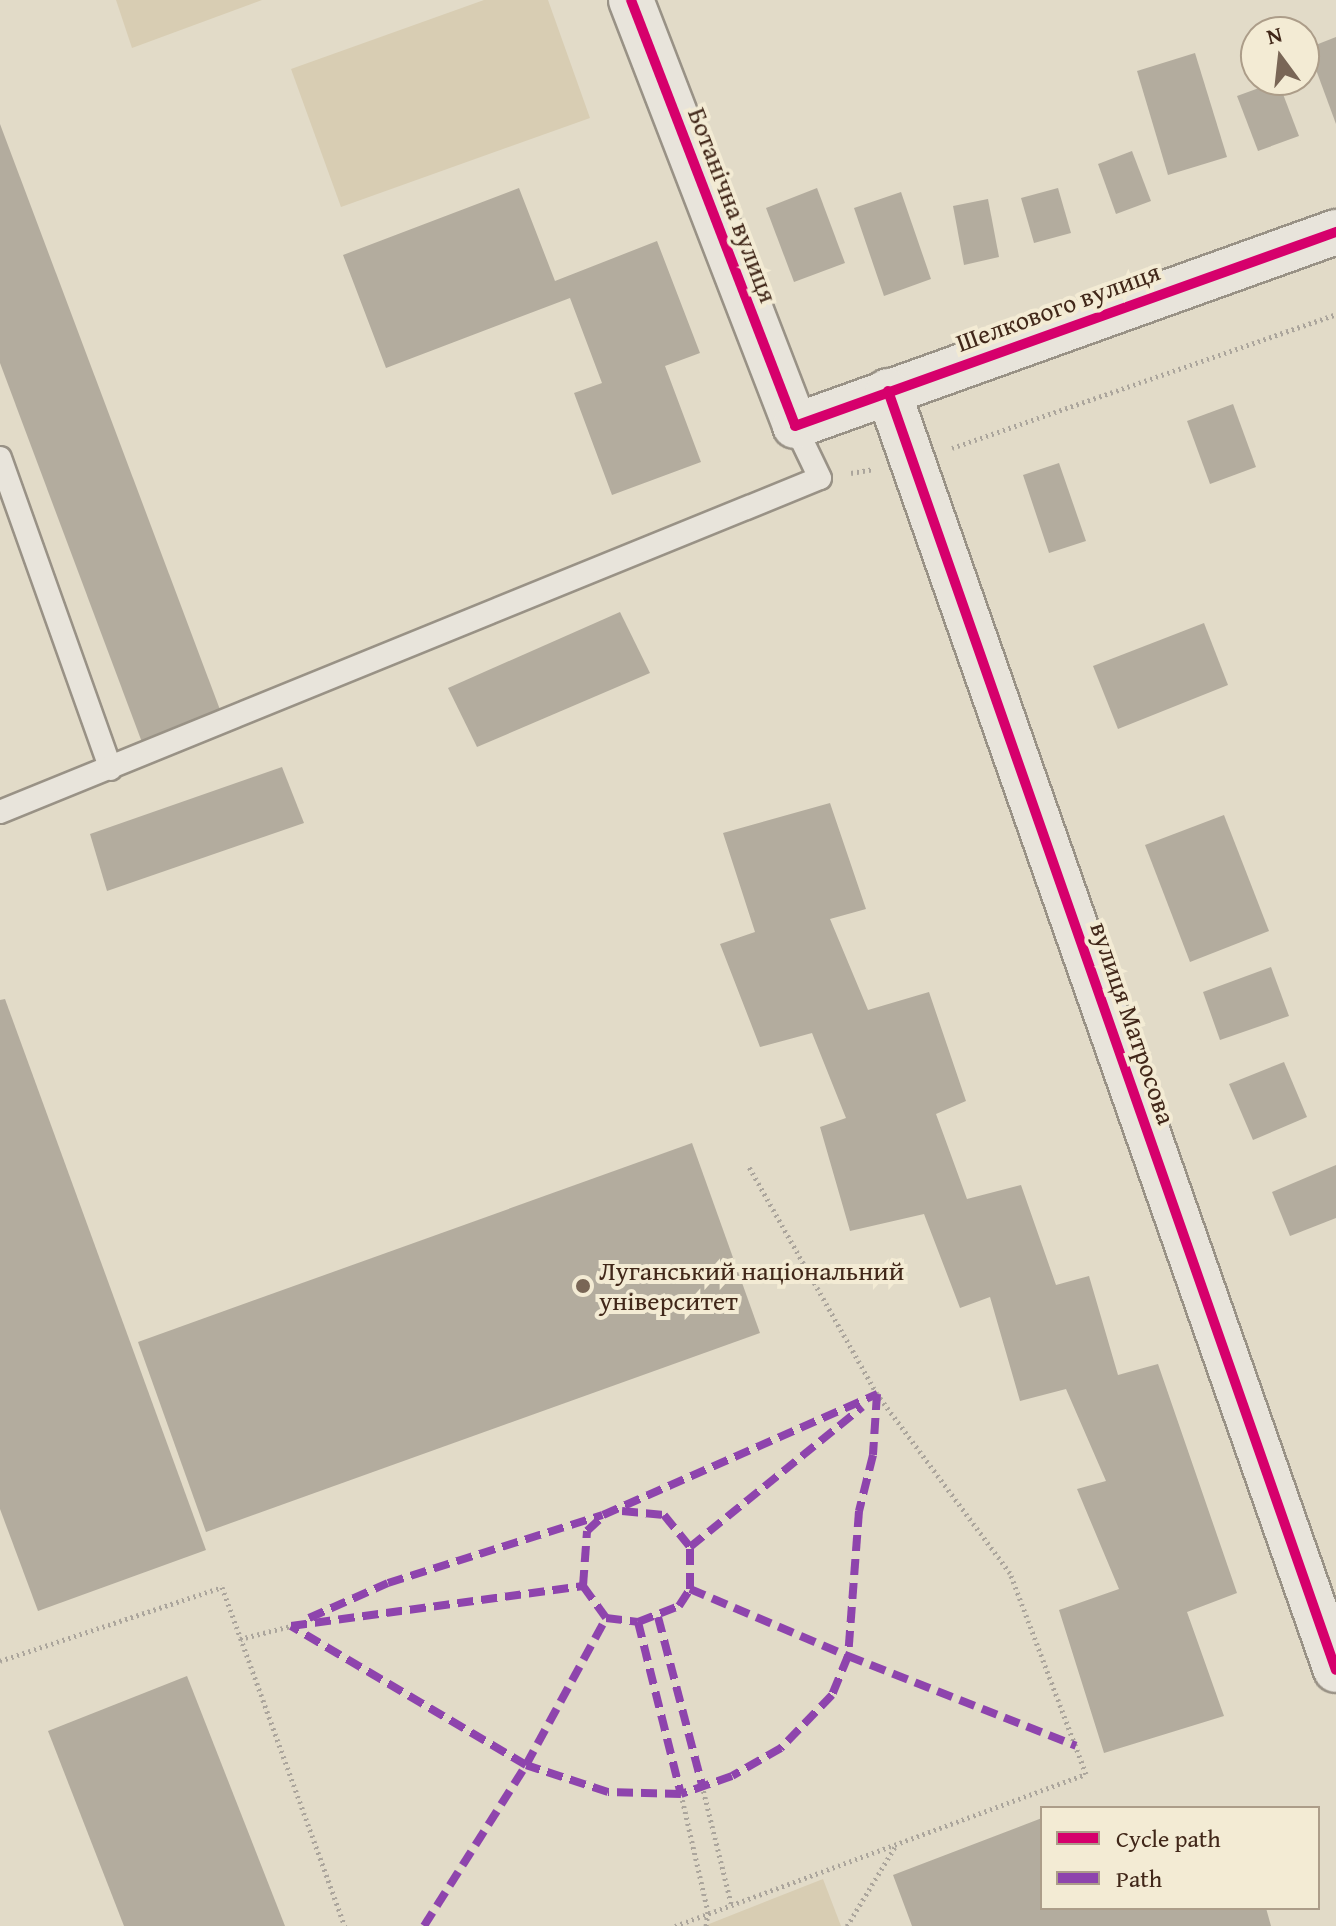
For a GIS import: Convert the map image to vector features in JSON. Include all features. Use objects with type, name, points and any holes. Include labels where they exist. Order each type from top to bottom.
[{"type":"street","name":"Ботанічна вулиця","points":[[631,0],[795,426]]},
{"type":"street","name":"Шелкового вулиця","points":[[795,426],[1336,232]]},
{"type":"street","name":"вулиця Матросова","points":[[888,391],[1336,1670]]},
{"type":"lane","points":[[0,812],[820,478],[795,426]]},
{"type":"lane","points":[[0,458],[111,769]]},
{"type":"path","points":[[914,462],[1336,314]]},
{"type":"path","points":[[675,1926],[1086,1774],[1010,1573],[877,1394],[749,1167]]},
{"type":"path","points":[[0,1661],[222,1587],[345,1926]]},
{"type":"path","points":[[240,1639],[291,1626]]},
{"type":"path","points":[[702,1785],[731,1903]]},
{"type":"path","points":[[681,1794],[708,1912],[706,1926]]},
{"type":"path","points":[[847,1926],[897,1844]]},
{"type":"shaded area","points":[[116,0],[262,0],[132,48]]},
{"type":"shaded area","points":[[484,0],[548,0],[590,118],[341,207],[291,69]]},
{"type":"shaded area","points":[[823,1879],[841,1926],[704,1926]]},
{"type":"building","points":[[1336,37],[1336,124],[1320,81],[1320,43]]},
{"type":"building","points":[[1195,53],[1227,157],[1168,175],[1137,71]]},
{"type":"building","points":[[1237,96],[1284,96],[1299,136],[1258,151]]},
{"type":"building","points":[[0,124],[222,715],[143,745],[0,363]]},
{"type":"building","points":[[1132,151],[1151,201],[1116,214],[1098,164]]},
{"type":"building","points":[[519,188],[555,281],[657,241],[700,353],[665,366],[701,462],[612,495],[574,393],[602,383],[570,298],[386,368],[343,255]]},
{"type":"building","points":[[817,188],[845,263],[794,282],[766,208]]},
{"type":"building","points":[[1058,188],[1071,233],[1034,243],[1021,198]]},
{"type":"building","points":[[901,192],[931,279],[884,296],[854,208]]},
{"type":"building","points":[[988,199],[999,257],[964,265],[953,206]]},
{"type":"building","points":[[1233,404],[1256,467],[1210,484],[1187,421]]},
{"type":"building","points":[[1059,463],[1086,541],[1049,553],[1023,475]]},
{"type":"building","points":[[620,612],[650,673],[477,747],[448,688]]},
{"type":"building","points":[[1204,623],[1228,685],[1118,729],[1093,666]]},
{"type":"building","points":[[282,767],[304,823],[107,891],[90,834]]},
{"type":"building","points":[[830,803],[866,909],[830,919],[868,1010],[929,992],[966,1101],[936,1114],[967,1199],[1021,1185],[1056,1285],[1089,1276],[1118,1375],[1158,1364],[1237,1593],[1187,1612],[1224,1716],[1104,1753],[1059,1610],[1119,1589],[1077,1489],[1106,1481],[1066,1389],[1020,1401],[990,1297],[960,1308],[924,1214],[850,1231],[820,1127],[846,1118],[812,1033],[760,1047],[720,944],[755,932],[723,833]]},
{"type":"building","points":[[1224,815],[1269,931],[1190,962],[1145,845]]},
{"type":"building","points":[[1271,967],[1289,1016],[1220,1040],[1203,992]]},
{"type":"building","points":[[5,999],[206,1550],[38,1611],[0,1509],[0,1000]]},
{"type":"building","points":[[1284,1062],[1307,1117],[1253,1140],[1229,1084]]},
{"type":"building","points":[[692,1143],[760,1333],[206,1532],[138,1342]]},
{"type":"building","points":[[1336,1165],[1336,1218],[1290,1236],[1272,1192]]},
{"type":"building","points":[[187,1676],[285,1926],[124,1926],[48,1731]]},
{"type":"building","points":[[1040,1819],[1040,1910],[1267,1910],[1271,1926],[912,1926],[893,1875]]},
{"type":"marked path","points":[[877,1394],[873,1455],[859,1511],[848,1656],[832,1695],[781,1748],[732,1776],[681,1794],[608,1792],[526,1765],[291,1626],[583,1586],[606,1618],[638,1622],[679,1606],[690,1589],[848,1656],[1076,1746]]},
{"type":"marked path","points":[[309,1618],[388,1583],[603,1515],[877,1394]]},
{"type":"marked path","points":[[690,1589],[690,1547],[862,1407]]},
{"type":"marked path","points":[[622,1511],[664,1515],[690,1547]]},
{"type":"marked path","points":[[583,1586],[587,1531],[600,1519]]},
{"type":"marked path","points":[[658,1617],[702,1785]]},
{"type":"marked path","points":[[424,1926],[526,1765],[606,1618]]},
{"type":"marked path","points":[[638,1622],[681,1794]]},
{"type":"cycle path","points":[[631,0],[795,426],[1336,232]]},
{"type":"cycle path","points":[[888,391],[1336,1670]]},
{"type":"place","name":"Луганський національний університет","points":[[583,1286]]}]
